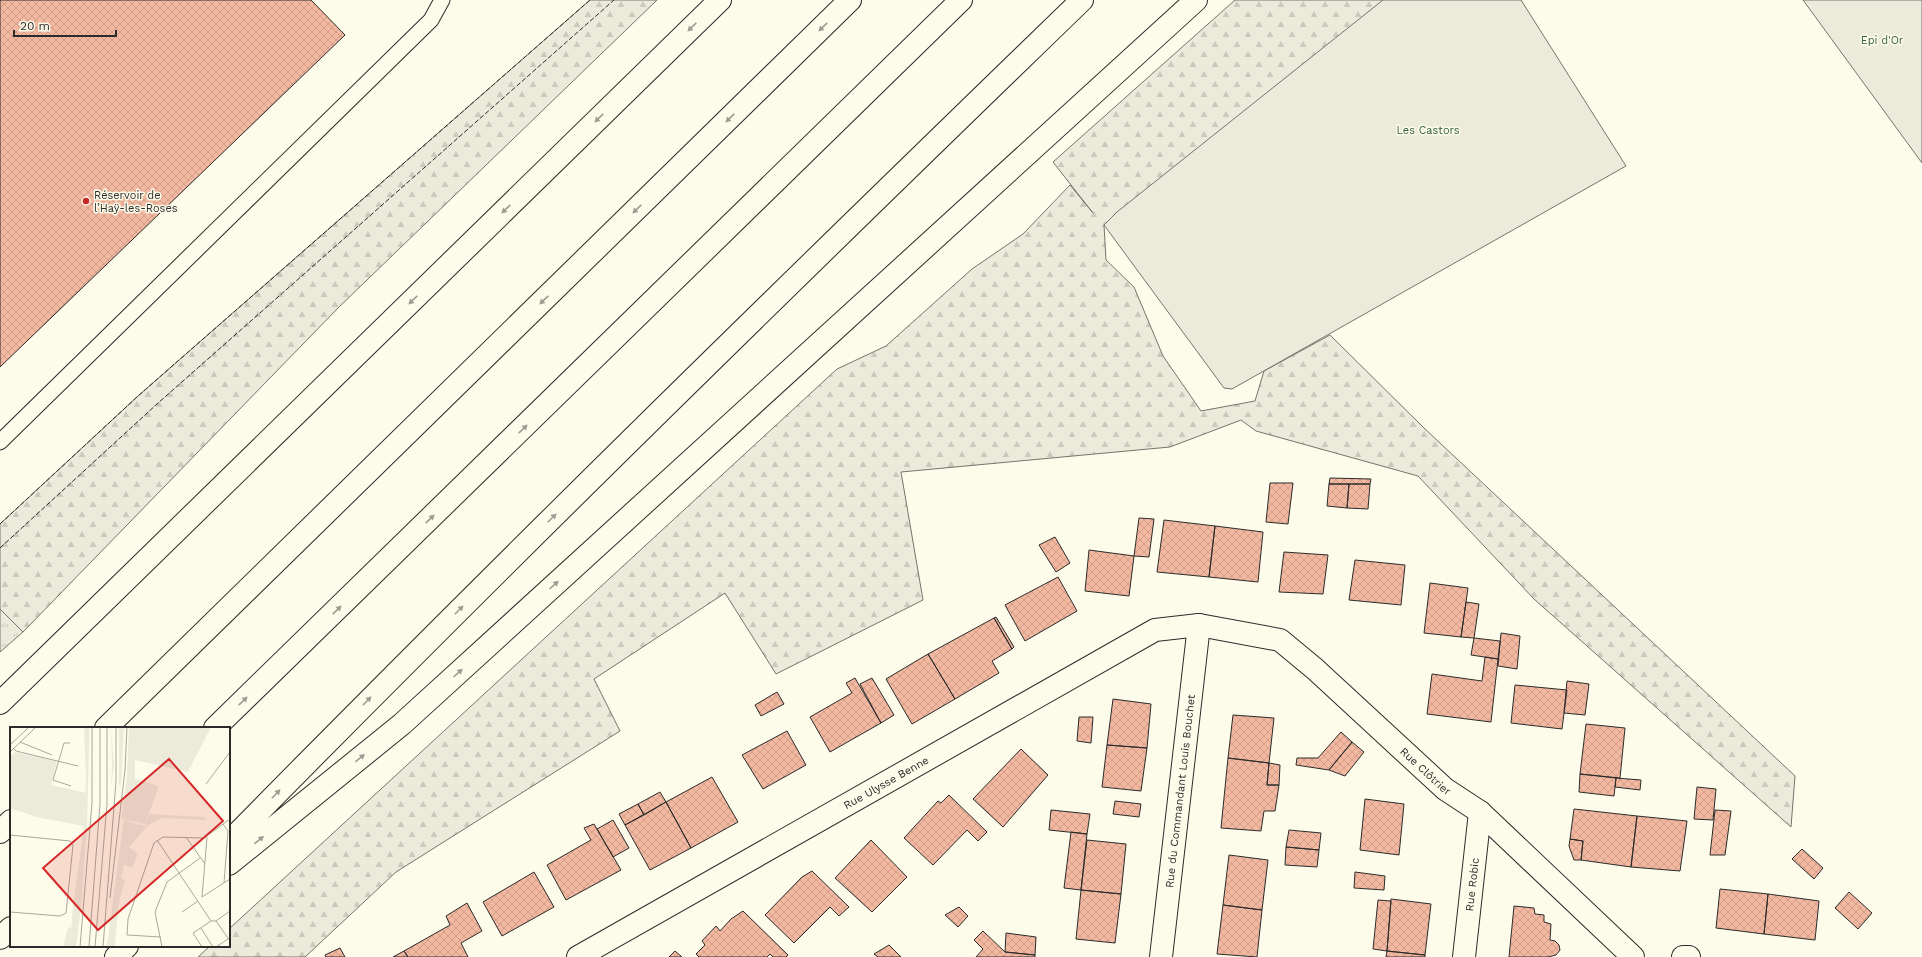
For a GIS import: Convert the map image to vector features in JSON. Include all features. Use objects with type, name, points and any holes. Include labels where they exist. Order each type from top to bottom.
[{"type":"main road","points":[[0,703],[720,0]]},
{"type":"main road","points":[[107,727],[850,0]]},
{"type":"main road","points":[[217,727],[960,0]]},
{"type":"main road","points":[[230,841],[381,687],[766,307],[1082,0]]},
{"type":"main road","points":[[230,863],[402,724],[1196,0]]},
{"type":"main road","name":"Rue Clôtrier","points":[[1200,625],[1280,640],[1315,668],[1446,789],[1480,812],[1633,957]]},
{"type":"main road","name":"Rue Ulysse Benne","points":[[578,957],[1155,630],[1200,625]]},
{"type":"main road","name":"Rue du Commandant Louis Bouchet","points":[[1161,957],[1200,625]]},
{"type":"main road","name":"Rue Robic","points":[[1464,957],[1480,812]]},
{"type":"main road","points":[[0,832],[10,822]]},
{"type":"main road","points":[[0,938],[10,929]]},
{"type":"main road","points":[[1683,957],[1689,957]]},
{"type":"lane","points":[[0,442],[431,20],[442,0]]},
{"type":"green space","points":[[590,0],[657,0],[338,308],[23,632],[0,609],[0,524],[138,396]]},
{"type":"green space","points":[[1235,0],[1384,0],[1104,225],[1106,260],[1134,287],[1163,356],[1201,411],[1255,401],[1264,371],[1330,335],[1424,428],[1795,776],[1791,827],[1534,599],[1418,476],[1256,431],[1241,420],[1170,447],[901,472],[923,600],[776,674],[725,593],[594,679],[620,731],[396,872],[305,957],[198,957],[209,947],[230,947],[230,928],[837,369],[886,346],[972,269],[1023,234],[1070,185],[1093,213],[1053,162]]},
{"type":"green space","name":"Les Castors","points":[[1383,0],[1521,0],[1626,166],[1232,389],[1224,388],[1104,225],[1117,212]]},
{"type":"green space","name":"Epi d'Or","points":[[1803,0],[1922,0],[1922,163]]},
{"type":"green space","points":[[0,609],[23,632],[0,652]]},
{"type":"building","name":"Réservoir de l’Haÿ-les-Roses","points":[[0,0],[311,0],[345,35],[0,367]]},
{"type":"building","points":[[1330,478],[1371,479],[1370,484],[1329,484]]},
{"type":"building","points":[[1270,483],[1293,483],[1288,524],[1266,522]]},
{"type":"building","points":[[1329,484],[1349,484],[1347,508],[1327,506]]},
{"type":"building","points":[[1349,484],[1370,484],[1368,509],[1347,508]]},
{"type":"building","points":[[1139,518],[1154,519],[1149,557],[1134,556]]},
{"type":"building","points":[[1164,520],[1215,526],[1209,577],[1157,572]]},
{"type":"building","points":[[1215,526],[1263,532],[1258,582],[1209,577]]},
{"type":"building","points":[[1055,537],[1070,563],[1056,572],[1039,545]]},
{"type":"building","points":[[1089,550],[1134,556],[1129,596],[1085,591]]},
{"type":"building","points":[[1284,552],[1328,555],[1323,594],[1279,592]]},
{"type":"building","points":[[1355,560],[1405,565],[1401,605],[1349,600]]},
{"type":"building","points":[[1058,577],[1077,611],[1025,641],[1005,605]]},
{"type":"building","points":[[1430,583],[1468,588],[1461,637],[1424,633]]},
{"type":"building","points":[[1466,602],[1479,604],[1474,638],[1461,637]]},
{"type":"building","points":[[996,617],[1014,647],[1012,649],[994,618]]},
{"type":"building","points":[[994,618],[1012,649],[992,661],[999,673],[955,699],[928,654]]},
{"type":"building","points":[[1501,633],[1520,636],[1517,669],[1498,666]]},
{"type":"building","points":[[1474,638],[1500,641],[1498,659],[1471,655]]},
{"type":"building","points":[[928,654],[955,699],[912,724],[886,679]]},
{"type":"building","points":[[1485,657],[1498,659],[1491,722],[1427,714],[1432,674],[1482,681]]},
{"type":"building","points":[[855,678],[881,723],[830,752],[810,717],[852,693],[846,683]]},
{"type":"building","points":[[872,678],[894,715],[881,723],[860,684]]},
{"type":"building","points":[[1567,681],[1589,684],[1585,715],[1564,713]]},
{"type":"building","points":[[1515,685],[1567,690],[1562,729],[1511,723]]},
{"type":"building","points":[[777,692],[784,704],[761,716],[755,705]]},
{"type":"building","points":[[1113,699],[1151,704],[1147,748],[1107,745]]},
{"type":"building","points":[[1233,715],[1274,718],[1269,763],[1228,758]]},
{"type":"building","points":[[1079,717],[1093,717],[1091,743],[1077,741]]},
{"type":"building","points":[[1586,724],[1625,728],[1620,778],[1580,774]]},
{"type":"building","points":[[787,731],[806,765],[763,789],[742,755]]},
{"type":"building","points":[[1341,732],[1352,742],[1329,770],[1296,765],[1297,758],[1318,758]]},
{"type":"building","points":[[1352,742],[1364,752],[1345,776],[1329,770]]},
{"type":"building","points":[[1107,745],[1147,748],[1141,791],[1102,787]]},
{"type":"building","points":[[1021,749],[1048,775],[1003,827],[973,799]]},
{"type":"building","points":[[1228,758],[1269,763],[1267,785],[1279,785],[1275,811],[1264,811],[1261,831],[1221,828]]},
{"type":"building","points":[[1269,763],[1280,765],[1279,785],[1267,785]]},
{"type":"building","points":[[1580,774],[1616,778],[1614,796],[1579,792]]},
{"type":"building","points":[[712,777],[738,822],[691,848],[666,802]]},
{"type":"building","points":[[1616,778],[1641,780],[1640,790],[1615,787]]},
{"type":"building","points":[[1697,787],[1716,789],[1713,820],[1694,819]]},
{"type":"building","points":[[660,792],[666,802],[644,815],[638,804]]},
{"type":"building","points":[[949,795],[987,832],[978,841],[967,830],[933,865],[904,838],[938,801],[941,803]]},
{"type":"building","points":[[1365,799],[1404,804],[1399,855],[1360,850]]},
{"type":"building","points":[[1115,801],[1141,804],[1139,817],[1113,814]]},
{"type":"building","points":[[666,802],[691,848],[650,870],[625,825]]},
{"type":"building","points":[[638,804],[644,815],[625,825],[619,814]]},
{"type":"building","points":[[1574,809],[1637,816],[1631,867],[1581,860],[1583,841],[1570,839]]},
{"type":"building","points":[[1051,810],[1090,814],[1087,834],[1049,830]]},
{"type":"building","points":[[1715,810],[1731,811],[1725,855],[1710,855]]},
{"type":"building","points":[[1637,816],[1687,821],[1680,871],[1631,867]]},
{"type":"building","points":[[613,820],[629,848],[613,857],[597,829]]},
{"type":"building","points":[[594,824],[621,870],[566,900],[547,865],[591,840],[584,828]]},
{"type":"building","points":[[1289,830],[1321,833],[1319,850],[1286,847]]},
{"type":"building","points":[[1071,832],[1087,834],[1081,890],[1064,888]]},
{"type":"building","points":[[1570,839],[1583,841],[1581,860],[1574,860],[1569,846]]},
{"type":"building","points":[[871,840],[907,877],[872,912],[835,878]]},
{"type":"building","points":[[1087,840],[1126,844],[1121,894],[1081,890]]},
{"type":"building","points":[[1286,847],[1319,850],[1317,867],[1285,865]]},
{"type":"building","points":[[1802,849],[1823,868],[1814,879],[1792,859]]},
{"type":"building","points":[[1229,855],[1268,860],[1262,910],[1223,905]]},
{"type":"building","points":[[812,871],[849,907],[839,916],[830,907],[794,943],[765,915],[802,877]]},
{"type":"building","points":[[534,872],[554,907],[502,936],[483,902]]},
{"type":"building","points":[[1355,872],[1385,876],[1384,890],[1354,888]]},
{"type":"building","points":[[1720,889],[1768,894],[1764,934],[1716,928]]},
{"type":"building","points":[[1081,890],[1121,894],[1115,943],[1076,939]]},
{"type":"building","points":[[1849,892],[1872,913],[1858,929],[1835,908]]},
{"type":"building","points":[[1768,894],[1819,901],[1815,940],[1764,934]]},
{"type":"building","points":[[1391,899],[1431,904],[1425,955],[1387,951]]},
{"type":"building","points":[[1378,900],[1391,901],[1387,951],[1373,949]]},
{"type":"building","points":[[467,903],[482,931],[461,943],[468,957],[408,957],[404,951],[450,925],[446,916]]},
{"type":"building","points":[[1223,905],[1262,910],[1257,957],[1217,954]]},
{"type":"building","points":[[1514,906],[1534,908],[1535,914],[1544,915],[1544,922],[1551,924],[1550,940],[1555,941],[1559,945],[1560,950],[1556,955],[1548,957],[1509,957]]},
{"type":"building","points":[[959,907],[968,916],[958,927],[945,915]]},
{"type":"building","points":[[743,911],[788,955],[786,957],[773,957],[770,954],[767,957],[699,957],[696,954],[705,945],[702,941],[716,926],[720,931],[731,919]]},
{"type":"building","points":[[983,931],[1005,952],[1035,955],[1035,957],[976,957],[983,949],[974,940]]},
{"type":"building","points":[[1006,933],[1036,937],[1035,955],[1005,952]]},
{"type":"building","points":[[889,945],[901,957],[878,957],[874,954]]},
{"type":"building","points":[[340,948],[345,957],[326,957],[325,955]]},
{"type":"building","points":[[404,951],[408,957],[393,957]]},
{"type":"building","points":[[675,951],[682,957],[669,957]]},
{"type":"building","points":[[1387,951],[1425,955],[1425,957],[1386,957]]},
{"type":"fence","points":[[0,524],[138,396],[590,0]]},
{"type":"fence","points":[[0,548],[157,404],[614,0]]},
{"type":"place","name":"Réservoir de l’Haÿ-les-Roses","points":[[86,201]]}]
